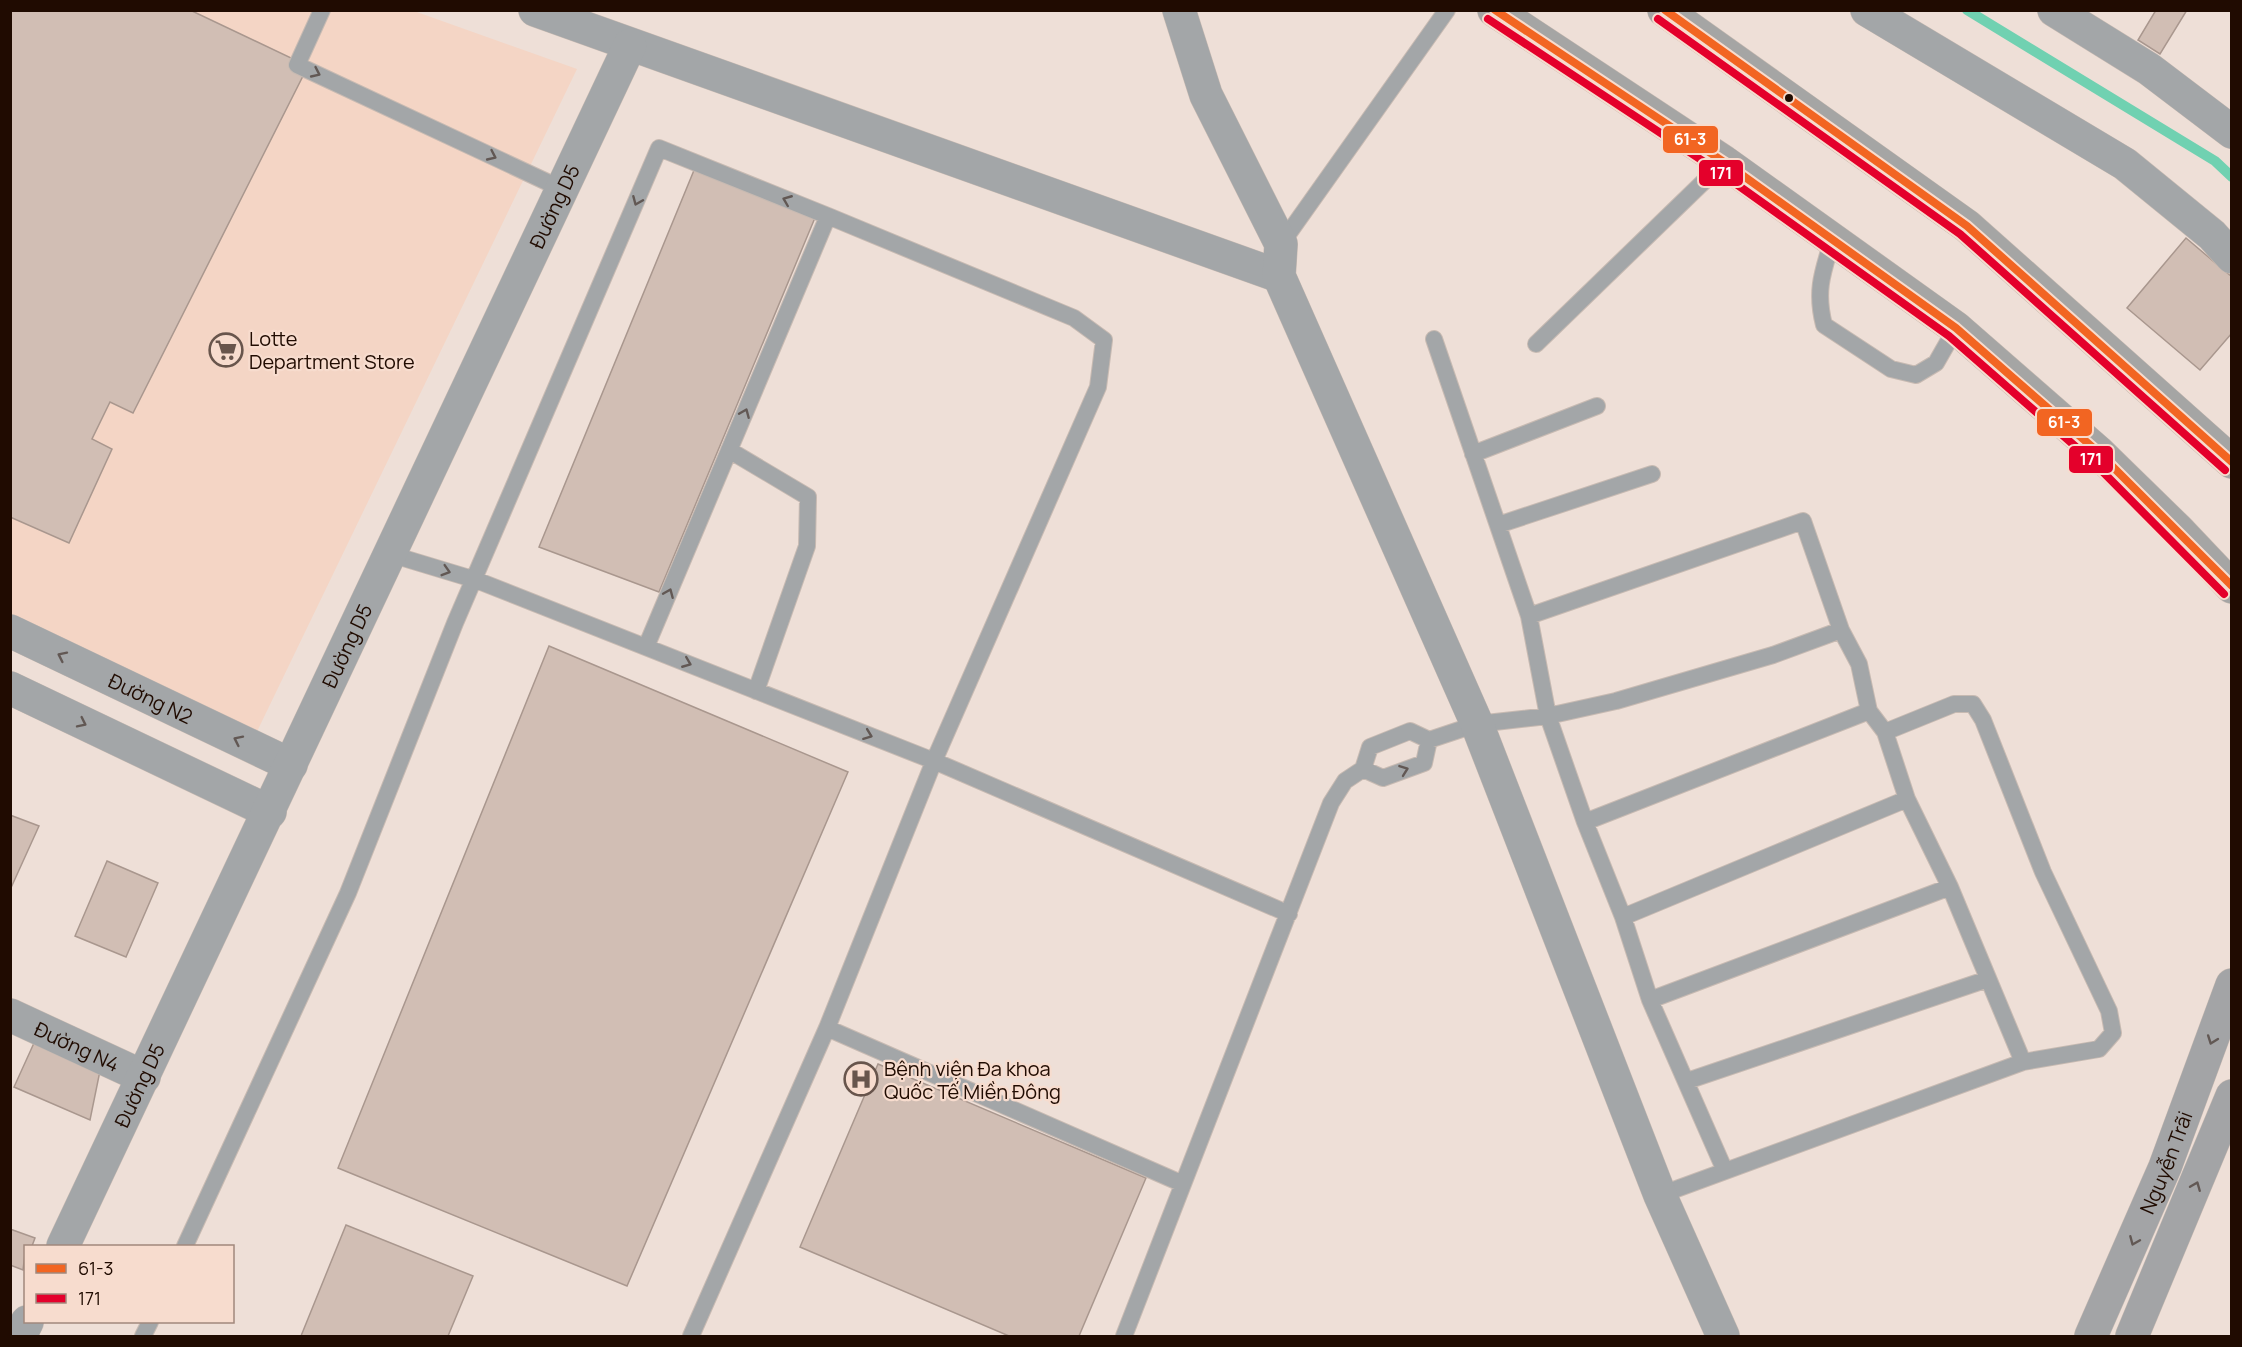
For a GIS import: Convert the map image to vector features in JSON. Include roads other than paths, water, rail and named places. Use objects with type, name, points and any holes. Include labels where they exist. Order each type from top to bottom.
[{"type":"highway","points":[[1494,10],[1724,162],[1956,328],[2098,452],[2179,531],[2232,587]]},
{"type":"highway","points":[[1664,10],[1966,226],[2232,462]]},
{"type":"main road","name":"Nguyễn Trãi","points":[[2091,1336],[2165,1167],[2232,985]]},
{"type":"main road","name":"Nguyễn Trãi","points":[[2132,1336],[2232,1096]]},
{"type":"street","points":[[535,10],[630,45],[1280,260]]},
{"type":"street","points":[[1179,10],[1206,95],[1280,260],[1476,724],[1660,1195],[1723,1336]]},
{"type":"street","points":[[1867,10],[2125,164],[2212,235],[2232,257]]},
{"type":"street","points":[[2054,10],[2149,69],[2232,132]]},
{"type":"street","name":"Đường D5","points":[[63,1245],[270,812],[630,45]]},
{"type":"street","name":"Đường N2","points":[[10,631],[291,765]]},
{"type":"street","points":[[10,688],[270,812]]},
{"type":"street","name":"Đường N4","points":[[10,1015],[144,1077]]},
{"type":"lane","points":[[322,10],[297,65],[562,189]]},
{"type":"lane","points":[[1280,260],[1448,10]]},
{"type":"lane","points":[[185,1245],[348,892],[455,623],[476,580],[659,148],[1074,318],[1104,340],[1098,387],[934,761],[827,1028],[691,1336]]},
{"type":"lane","points":[[1536,344],[1724,162]]},
{"type":"lane","points":[[646,647],[828,216]]},
{"type":"lane","points":[[1833,238],[1819,284],[1820,308],[1824,325],[1891,369],[1916,375],[1936,363],[1956,328]]},
{"type":"lane","points":[[1434,339],[1529,616],[1548,716],[1585,822],[1623,917],[1650,1000],[1725,1171]]},
{"type":"lane","points":[[1473,454],[1597,406]]},
{"type":"lane","points":[[729,450],[808,497],[807,546],[756,691]]},
{"type":"lane","points":[[1498,525],[1653,474]]},
{"type":"lane","points":[[1529,616],[1803,520],[1841,630],[1860,664],[1869,711],[1885,732],[1907,799],[1950,887],[2023,1062]]},
{"type":"lane","points":[[390,554],[476,580],[934,761],[1289,914]]},
{"type":"lane","points":[[1124,1336],[1331,803],[1345,781],[1363,769],[1370,747],[1410,731],[1429,740],[1476,724],[1548,716],[1616,701],[1773,655],[1841,630]]},
{"type":"lane","points":[[1660,1195],[2023,1062],[2099,1049],[2113,1033],[2109,1011],[2043,872],[1983,720],[1973,704],[1954,704],[1885,732]]},
{"type":"lane","points":[[1585,822],[1869,711]]},
{"type":"lane","points":[[1363,769],[1383,778],[1424,763],[1429,740]]},
{"type":"lane","points":[[1623,917],[1907,799]]},
{"type":"lane","points":[[1650,1000],[1950,887]]},
{"type":"lane","points":[[1687,1081],[1988,979]]},
{"type":"lane","points":[[827,1028],[1183,1184]]},
{"type":"waterway","points":[[1967,10],[2215,161],[2232,177]]},
{"type":"place","name":"Lotte Department Store","points":[[226,350]]},
{"type":"place","name":"Bệnh viện Đa khoa Quốc Tế Miền Đông","points":[[861,1079]]}]
